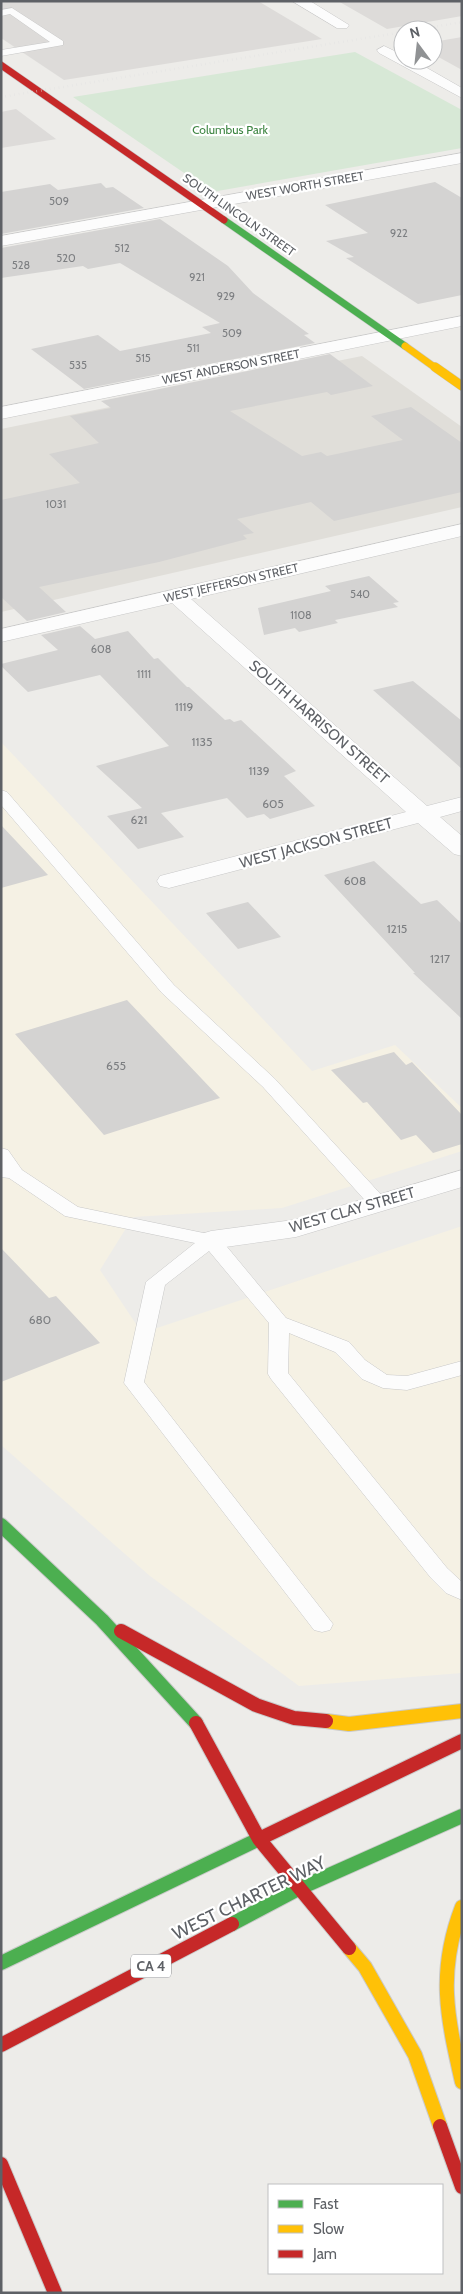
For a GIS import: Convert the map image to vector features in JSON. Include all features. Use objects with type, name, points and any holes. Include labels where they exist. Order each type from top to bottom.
[{"type":"main road","name":"SOUTH LINCOLN STREET","points":[[1,65],[462,386]]},
{"type":"main road","points":[[1,1525],[102,1620],[196,1723],[259,1839],[365,1967],[415,2054],[462,2187]]},
{"type":"main road","points":[[102,1620],[256,1705],[294,1718],[349,1724],[462,1711]]},
{"type":"main road","points":[[1,1962],[462,1740]]},
{"type":"main road","name":"WEST CHARTER WAY","points":[[1,2045],[300,1888],[462,1816]]},
{"type":"main road","points":[[462,1907],[454,1922],[444,1983],[447,2013],[462,2082]]},
{"type":"main road","points":[[1,2164],[55,2293]]},
{"type":"street","points":[[299,1],[342,25]]},
{"type":"street","points":[[384,50],[462,94]]},
{"type":"street","name":"WEST WORTH STREET","points":[[1,241],[462,158]]},
{"type":"street","name":"WEST ANDERSON STREET","points":[[1,413],[462,321]]},
{"type":"street","name":"WEST JEFFERSON STREET","points":[[1,636],[462,530]]},
{"type":"street","name":"SOUTH HARRISON STREET","points":[[176,596],[462,849]]},
{"type":"street","name":"WEST JACKSON STREET","points":[[170,881],[462,804]]},
{"type":"street","name":"WEST CLAY STREET","points":[[211,1240],[296,1228],[462,1178]]},
{"type":"lane","points":[[1,13],[12,12],[59,43],[1,53]]},
{"type":"lane","points":[[1,795],[168,989],[269,1083],[351,1171],[378,1203]]},
{"type":"lane","points":[[1,1154],[8,1173],[72,1212],[211,1240],[279,1322],[342,1347],[358,1365],[383,1382],[407,1384],[462,1368]]},
{"type":"lane","points":[[211,1240],[156,1282],[134,1383],[322,1624]]},
{"type":"lane","points":[[279,1322],[278,1374],[439,1573],[454,1588],[462,1592]]},
{"type":"shaded area","points":[[1,1],[258,1],[322,39],[64,80],[1,38]]},
{"type":"shaded area","points":[[338,1],[462,1],[462,16],[439,20],[393,20],[393,28],[387,29]]},
{"type":"shaded area","points":[[462,37],[462,70],[443,60],[443,40]]},
{"type":"shaded area","points":[[16,109],[57,139],[1,148],[1,112]]},
{"type":"shaded area","points":[[362,356],[462,427],[462,507],[1,612],[1,429]]},
{"type":"shaded area","points":[[1,742],[312,1071],[395,1045],[462,1108],[462,1151],[282,1208],[133,1217],[100,1270],[142,1333],[462,1226],[462,1673],[299,1686],[150,1576],[1,1445]]},
{"type":"green space","name":"Columbus Park","points":[[355,52],[462,110],[462,148],[212,192],[73,97]]},
{"type":"building","points":[[435,182],[462,198],[462,295],[418,304],[346,258],[354,257],[326,241],[368,233],[325,205]]},
{"type":"building","points":[[101,183],[106,188],[113,187],[144,208],[1,234],[1,192],[50,184],[58,190]]},
{"type":"building","points":[[160,219],[228,266],[253,293],[309,334],[304,335],[315,343],[84,389],[31,349],[98,335],[120,351],[211,333],[202,327],[220,323],[120,263],[88,269],[83,266],[1,278],[1,248]]},
{"type":"building","points":[[330,354],[373,386],[331,395],[327,392],[230,411],[302,456],[321,452],[327,456],[403,440],[371,416],[411,407],[462,443],[462,492],[334,521],[311,502],[237,519],[254,533],[243,535],[247,539],[159,562],[39,587],[66,612],[27,621],[1,597],[1,500],[80,483],[49,454],[99,443],[70,416],[111,408],[101,401]]},
{"type":"building","points":[[369,576],[399,602],[393,603],[398,607],[335,620],[338,623],[299,632],[295,628],[264,635],[258,608],[331,591],[325,586]]},
{"type":"building","points":[[80,626],[95,639],[128,631],[154,659],[158,658],[187,687],[225,720],[230,719],[234,722],[241,720],[296,771],[284,776],[315,806],[270,819],[264,814],[247,818],[227,798],[161,813],[184,837],[138,849],[107,816],[142,808],[96,766],[169,746],[100,675],[28,692],[1,666],[1,664],[58,650],[41,635]]},
{"type":"building","points":[[413,681],[462,721],[462,769],[373,690]]},
{"type":"building","points":[[1,825],[48,875],[1,888]]},
{"type":"building","points":[[374,861],[421,904],[437,900],[462,924],[462,1019],[413,973],[415,973],[324,875]]},
{"type":"building","points":[[248,902],[281,937],[238,949],[206,913]]},
{"type":"building","points":[[127,1000],[220,1098],[104,1135],[15,1034]]},
{"type":"building","points":[[394,1052],[406,1065],[412,1062],[462,1115],[462,1144],[433,1153],[416,1135],[401,1140],[367,1102],[363,1103],[331,1070]]},
{"type":"building","points":[[1,1248],[49,1298],[56,1296],[100,1343],[1,1382]]},
{"type":"railway","points":[[443,25],[462,22]]},
{"type":"railway","points":[[1,97],[393,34]]},
{"type":"traffic: fast","points":[[224,220],[405,346]]},
{"type":"traffic: fast","points":[[1,1525],[102,1620],[196,1723]]},
{"type":"traffic: fast","points":[[300,1888],[462,1816]]},
{"type":"traffic: fast","points":[[1,1963],[259,1839]]},
{"type":"traffic: fast","points":[[232,1924],[300,1888]]},
{"type":"traffic: slow","points":[[405,346],[462,386]]},
{"type":"traffic: slow","points":[[326,1721],[349,1724],[462,1711]]},
{"type":"traffic: slow","points":[[462,1907],[453,1930],[446,1973],[448,2015],[462,2082]]},
{"type":"traffic: slow","points":[[349,1948],[365,1967],[415,2055],[440,2126]]},
{"type":"traffic: jam","points":[[1,65],[224,220]]},
{"type":"traffic: jam","points":[[121,1631],[256,1705],[294,1718],[326,1721]]},
{"type":"traffic: jam","points":[[196,1723],[259,1839],[349,1948]]},
{"type":"traffic: jam","points":[[259,1839],[462,1741]]},
{"type":"traffic: jam","points":[[1,2045],[232,1924]]},
{"type":"traffic: jam","points":[[440,2126],[462,2187]]},
{"type":"traffic: jam","points":[[1,2164],[55,2293]]}]
